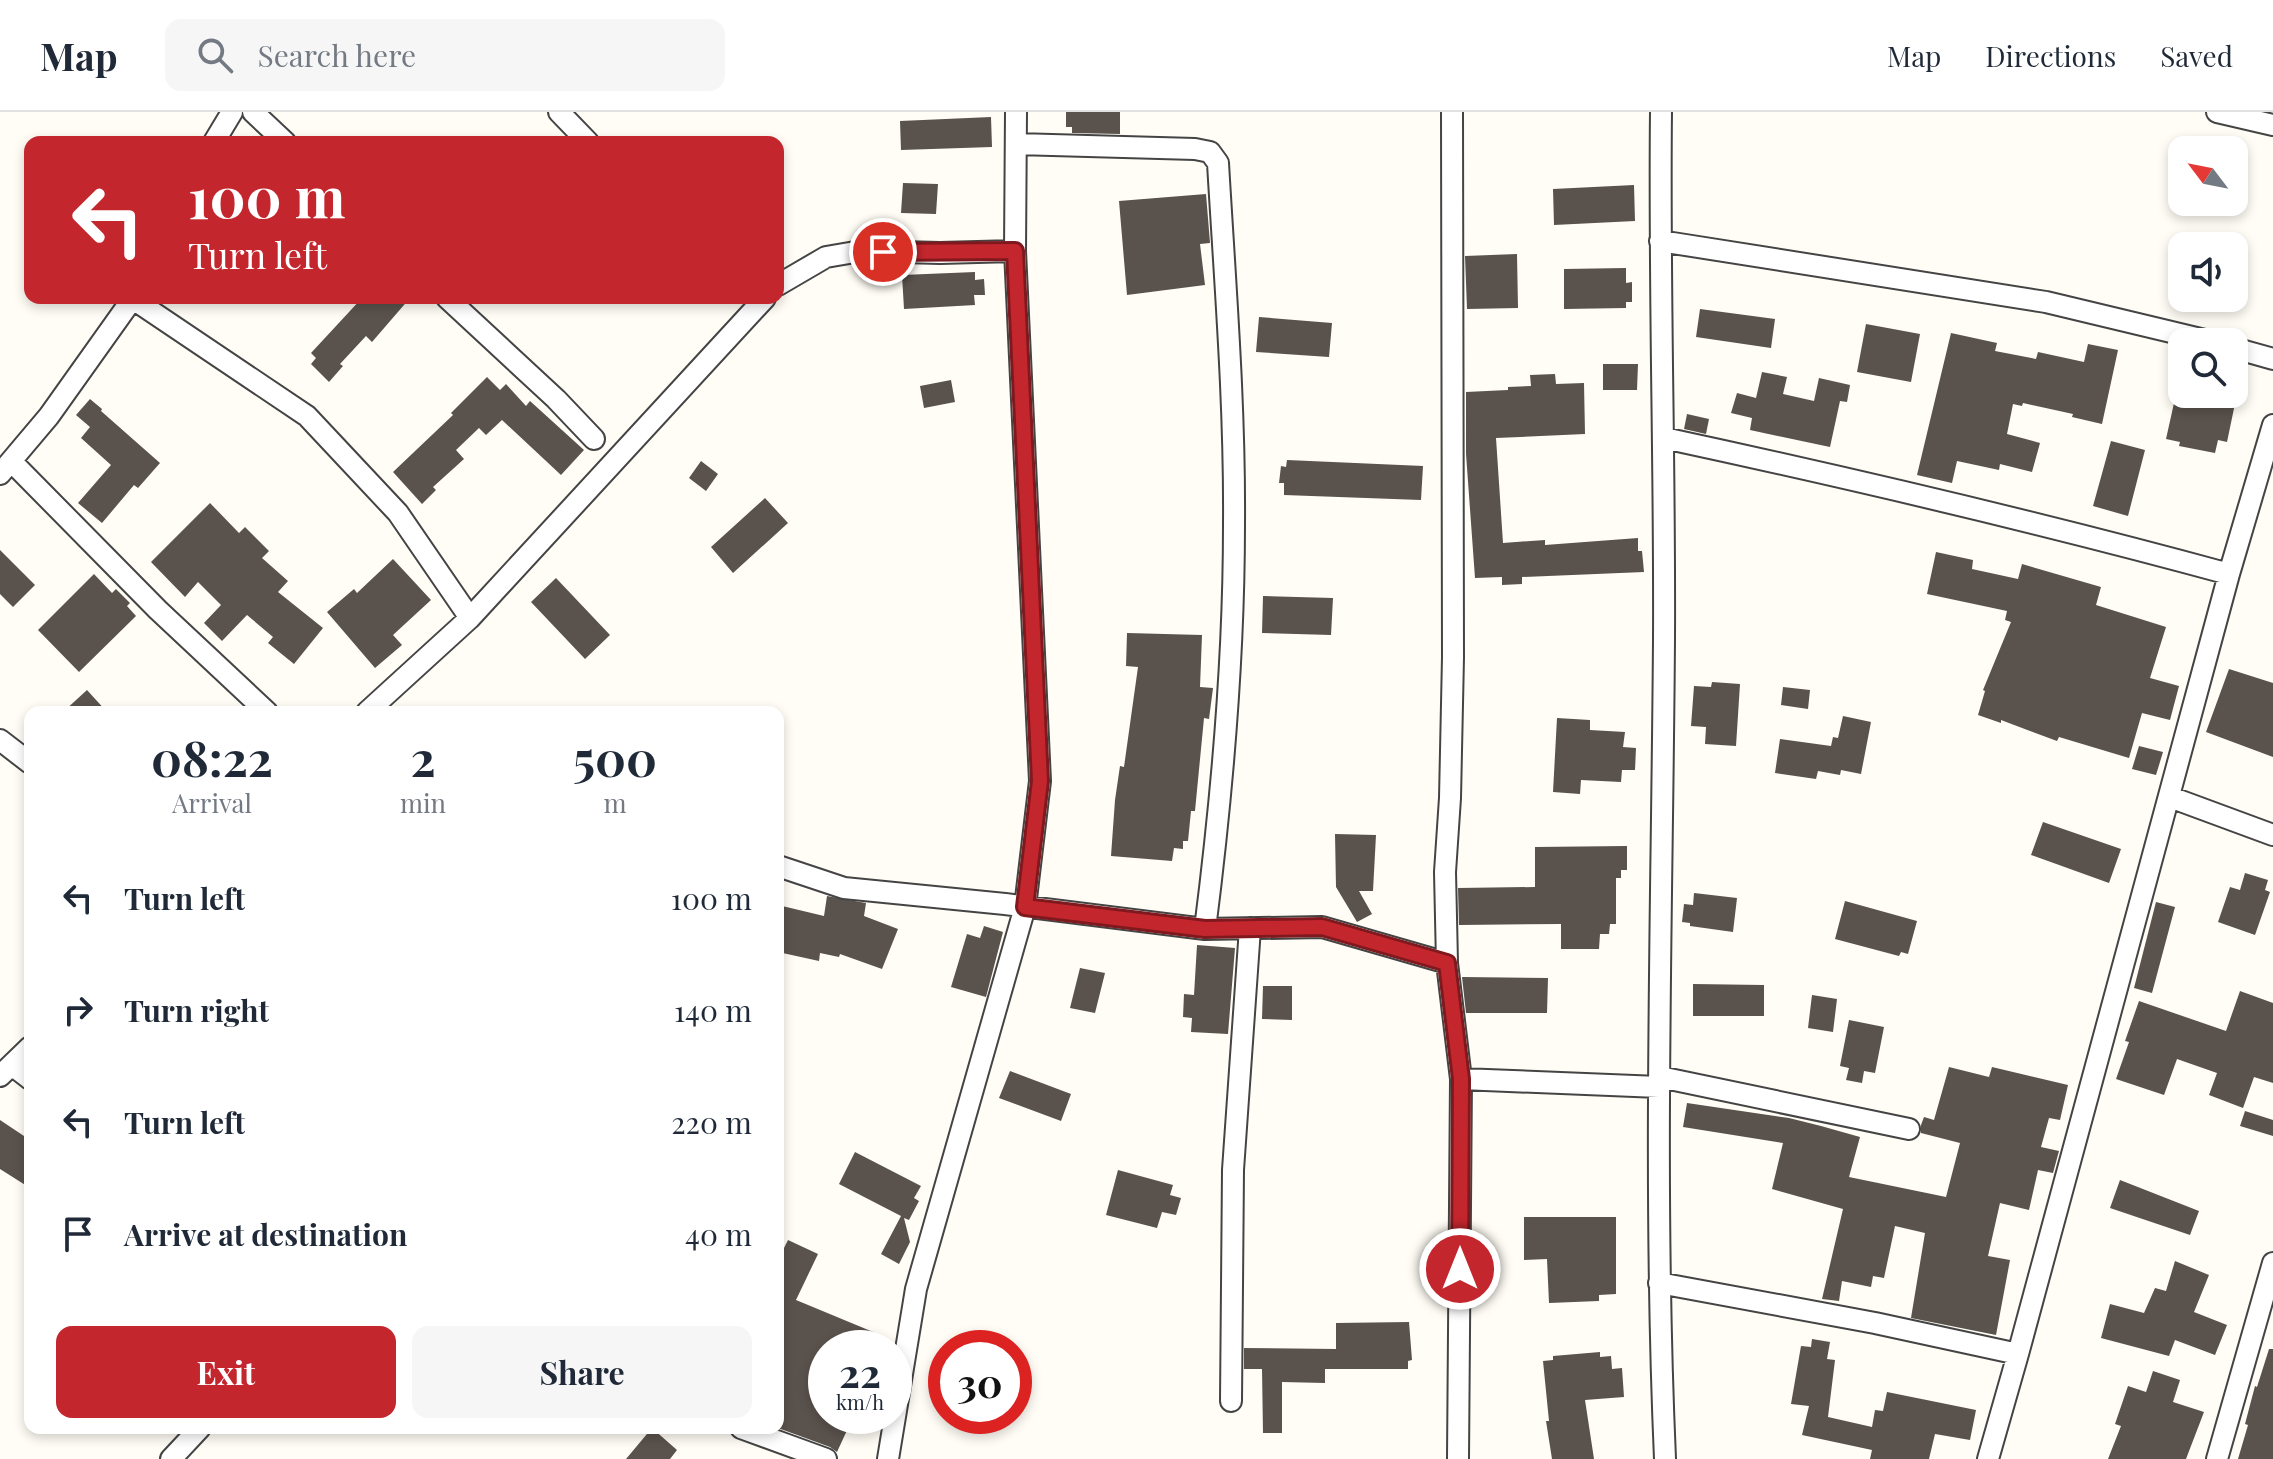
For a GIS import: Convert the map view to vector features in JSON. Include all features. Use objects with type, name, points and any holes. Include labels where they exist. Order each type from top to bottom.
[{"type":"street","points":[[218,136],[232,112]]},
{"type":"street","points":[[253,112],[279,136]]},
{"type":"street","points":[[559,112],[582,136]]},
{"type":"street","points":[[888,1459],[916,1289],[1025,907],[1040,781],[1015,251],[1016,112]]},
{"type":"street","points":[[1452,112],[1453,657],[1445,872],[1447,963],[1461,1079],[1458,1459]]},
{"type":"street","points":[[1661,112],[1664,438],[1659,1283],[1665,1459]]},
{"type":"street","points":[[2217,112],[2273,125]]},
{"type":"street","points":[[1016,144],[1195,149],[1210,152],[1218,163],[1233,417],[1234,526],[1229,678],[1218,828],[1205,929]]},
{"type":"street","points":[[1660,241],[2046,302],[2168,331]]},
{"type":"street","points":[[784,282],[826,257],[861,251],[1015,251]]},
{"type":"street","points":[[129,304],[6,468],[261,706]]},
{"type":"street","points":[[142,304],[307,416],[398,513],[470,618]]},
{"type":"street","points":[[453,304],[556,399],[594,439]]},
{"type":"street","points":[[374,706],[470,618],[759,304]]},
{"type":"street","points":[[2248,352],[2273,359]]},
{"type":"street","points":[[1988,1459],[2229,574],[2273,425]]},
{"type":"street","points":[[1664,438],[1864,481],[2070,531],[2229,574]]},
{"type":"street","points":[[0,740],[24,758]]},
{"type":"street","points":[[2170,797],[2273,835]]},
{"type":"street","points":[[784,868],[844,888],[1205,929],[1322,927],[1447,963]]},
{"type":"street","points":[[1231,1401],[1233,1170],[1250,928]]},
{"type":"street","points":[[6,1070],[24,1053]]},
{"type":"street","points":[[1461,1079],[1660,1082],[1909,1129]]},
{"type":"street","points":[[2217,1459],[2273,1263]]},
{"type":"street","points":[[1659,1283],[1875,1323],[2018,1354]]},
{"type":"street","points":[[171,1459],[194,1434]]},
{"type":"street","points":[[757,1434],[826,1459]]},
{"type":"building","points":[[1066,112],[1120,112],[1120,134],[1072,133],[1072,127],[1066,127]]},
{"type":"building","points":[[991,117],[992,147],[901,150],[900,121]]},
{"type":"building","points":[[903,183],[938,184],[936,214],[901,213]]},
{"type":"building","points":[[1634,185],[1635,221],[1554,225],[1553,189]]},
{"type":"building","points":[[1206,194],[1210,243],[1200,244],[1205,285],[1127,295],[1119,201]]},
{"type":"building","points":[[1517,254],[1518,308],[1467,309],[1465,256]]},
{"type":"building","points":[[1626,268],[1626,283],[1632,282],[1632,302],[1626,302],[1626,308],[1564,309],[1564,269]]},
{"type":"building","points":[[975,272],[975,280],[984,279],[985,295],[974,295],[975,305],[904,309],[902,275]]},
{"type":"building","points":[[356,304],[405,304],[372,342],[366,336],[340,364],[343,366],[329,382],[311,364],[316,358],[311,353]]},
{"type":"building","points":[[1700,309],[1775,319],[1771,348],[1696,337]]},
{"type":"building","points":[[1259,317],[1332,323],[1329,357],[1256,352]]},
{"type":"building","points":[[1866,324],[1920,334],[1911,382],[1857,372]]},
{"type":"building","points":[[1951,333],[1997,343],[1995,351],[2036,359],[2038,352],[2084,362],[2088,344],[2118,350],[2102,424],[2072,417],[2073,414],[2023,403],[2022,406],[2013,404],[2007,434],[2040,443],[2032,472],[2000,464],[1999,470],[1957,461],[1952,483],[1917,475]]},
{"type":"building","points":[[1603,364],[1638,364],[1637,390],[1603,390]]},
{"type":"building","points":[[1762,372],[1787,377],[1783,394],[1814,401],[1819,378],[1850,385],[1847,402],[1840,401],[1830,447],[1750,430],[1752,418],[1731,413],[1737,393],[1756,398]]},
{"type":"building","points":[[1555,374],[1556,384],[1584,383],[1585,434],[1496,438],[1503,543],[1545,540],[1545,545],[1638,538],[1644,572],[1522,577],[1522,584],[1502,585],[1502,577],[1475,578],[1466,454],[1466,392],[1531,386],[1530,375]]},
{"type":"building","points":[[487,377],[500,390],[506,384],[526,406],[530,401],[584,450],[561,475],[502,420],[486,435],[479,428],[456,450],[464,459],[433,487],[436,490],[422,504],[393,472],[453,415],[451,413]]},
{"type":"building","points":[[951,380],[955,402],[924,408],[920,386]]},
{"type":"building","points":[[90,399],[160,463],[138,488],[134,485],[102,523],[78,503],[111,465],[81,438],[90,427],[76,415]]},
{"type":"building","points":[[2173,408],[2234,408],[2227,442],[2218,440],[2215,453],[2179,446],[2180,442],[2166,439]]},
{"type":"building","points":[[1687,414],[1709,419],[1706,434],[1684,429]]},
{"type":"building","points":[[2111,441],[2145,450],[2128,516],[2093,506]]},
{"type":"building","points":[[1287,460],[1423,466],[1421,500],[1284,495],[1284,483],[1279,483],[1281,466],[1286,467]]},
{"type":"building","points":[[701,461],[718,474],[706,491],[689,478]]},
{"type":"building","points":[[765,498],[788,523],[733,573],[711,547]]},
{"type":"building","points":[[210,503],[239,533],[245,527],[269,551],[262,558],[288,581],[278,592],[323,628],[294,664],[268,643],[273,637],[247,615],[222,641],[204,623],[221,605],[198,582],[185,597],[151,562]]},
{"type":"building","points":[[0,550],[35,585],[13,607],[0,594]]},
{"type":"building","points":[[1936,552],[1973,560],[1972,569],[2018,579],[2022,564],[2101,587],[2096,605],[2166,627],[2150,678],[2179,686],[2170,720],[2142,713],[2129,758],[2059,737],[2057,741],[2001,720],[2001,723],[1978,715],[1983,690],[2011,622],[2005,620],[2007,611],[1927,594]]},
{"type":"building","points":[[393,559],[431,600],[393,635],[402,645],[375,668],[327,612],[354,589],[357,593]]},
{"type":"building","points":[[94,574],[112,593],[116,589],[130,603],[127,606],[136,616],[79,672],[38,630]]},
{"type":"building","points":[[556,578],[610,635],[585,659],[531,602]]},
{"type":"building","points":[[1263,596],[1333,598],[1331,635],[1262,633]]},
{"type":"building","points":[[1127,633],[1202,635],[1200,687],[1213,688],[1209,719],[1204,718],[1195,811],[1191,811],[1188,841],[1183,841],[1183,849],[1174,848],[1172,861],[1111,856],[1115,800],[1120,766],[1124,767],[1138,667],[1126,666]]},
{"type":"building","points":[[2229,669],[2273,683],[2273,757],[2206,732]]},
{"type":"building","points":[[1712,682],[1740,684],[1736,746],[1705,744],[1706,727],[1691,726],[1694,686],[1711,687]]},
{"type":"building","points":[[1783,687],[1810,690],[1808,709],[1781,705]]},
{"type":"building","points":[[87,690],[102,706],[70,706]]},
{"type":"building","points":[[1843,716],[1871,722],[1861,774],[1841,770],[1840,775],[1818,771],[1816,779],[1775,773],[1780,739],[1831,746],[1833,737],[1838,738]]},
{"type":"building","points":[[1557,718],[1590,720],[1590,730],[1625,732],[1623,747],[1636,748],[1635,770],[1622,770],[1621,782],[1581,780],[1580,794],[1553,792]]},
{"type":"building","points":[[2139,746],[2163,752],[2156,775],[2132,769]]},
{"type":"building","points":[[2043,822],[2121,849],[2109,883],[2031,855]]},
{"type":"building","points":[[1335,834],[1376,835],[1373,891],[1359,891],[1372,914],[1357,922],[1336,887]]},
{"type":"building","points":[[1627,846],[1627,870],[1621,870],[1621,878],[1616,878],[1616,924],[1610,924],[1609,934],[1600,934],[1599,949],[1561,949],[1561,924],[1459,925],[1458,888],[1535,887],[1535,847]]},
{"type":"building","points":[[2245,873],[2268,880],[2265,890],[2270,892],[2255,935],[2218,922],[2230,887],[2240,890]]},
{"type":"building","points":[[1694,893],[1737,898],[1733,932],[1682,922],[1684,904],[1693,905]]},
{"type":"building","points":[[827,896],[866,903],[864,916],[898,929],[882,969],[840,954],[839,957],[820,953],[819,961],[784,953],[784,906],[824,916]]},
{"type":"building","points":[[1845,901],[1917,921],[1908,954],[1901,952],[1899,956],[1835,939]]},
{"type":"building","points":[[2156,902],[2175,907],[2152,993],[2134,988]]},
{"type":"building","points":[[984,926],[1003,932],[986,997],[951,987],[967,934],[980,938]]},
{"type":"building","points":[[1197,945],[1235,948],[1228,1034],[1191,1032],[1192,1018],[1183,1017],[1184,994],[1194,995]]},
{"type":"building","points":[[1080,968],[1105,973],[1095,1013],[1070,1008]]},
{"type":"building","points":[[1462,977],[1548,978],[1547,1013],[1466,1013]]},
{"type":"building","points":[[1693,984],[1764,985],[1764,1016],[1693,1016]]},
{"type":"building","points":[[1263,986],[1292,986],[1292,1020],[1262,1019]]},
{"type":"building","points":[[2240,991],[2273,1003],[2273,1083],[2254,1077],[2243,1108],[2209,1095],[2217,1073],[2177,1059],[2164,1095],[2116,1079],[2139,1001],[2226,1031]]},
{"type":"building","points":[[1812,995],[1837,999],[1833,1032],[1808,1028]]},
{"type":"building","points":[[1849,1020],[1884,1027],[1875,1073],[1864,1071],[1862,1083],[1846,1080],[1849,1068],[1840,1066]]},
{"type":"building","points":[[1949,1067],[1989,1077],[1992,1067],[2068,1085],[2060,1120],[2049,1118],[2041,1147],[2059,1151],[2053,1173],[2038,1170],[2029,1210],[2000,1203],[1988,1256],[2010,1260],[1996,1335],[1911,1318],[1925,1233],[1895,1226],[1884,1278],[1873,1276],[1871,1287],[1842,1281],[1839,1301],[1822,1299],[1843,1209],[1772,1189],[1783,1143],[1683,1127],[1687,1103],[1789,1118],[1821,1126],[1860,1137],[1849,1177],[1946,1197],[1960,1143],[1921,1133],[1921,1125],[1924,1117],[1934,1120]]},
{"type":"building","points":[[1010,1071],[1071,1094],[1061,1121],[999,1098]]},
{"type":"building","points":[[2245,1111],[2273,1120],[2273,1136],[2240,1126]]},
{"type":"building","points":[[0,1120],[24,1136],[24,1184],[0,1169]]},
{"type":"building","points":[[855,1152],[921,1186],[914,1198],[919,1201],[909,1220],[904,1218],[910,1242],[899,1264],[881,1254],[901,1216],[839,1184]]},
{"type":"building","points":[[1118,1170],[1173,1185],[1170,1195],[1181,1198],[1176,1215],[1162,1212],[1157,1228],[1106,1215]]},
{"type":"building","points":[[2120,1180],[2199,1211],[2190,1235],[2110,1208]]},
{"type":"building","points":[[1524,1217],[1616,1217],[1616,1294],[1599,1295],[1599,1301],[1549,1303],[1547,1259],[1524,1260]]},
{"type":"building","points":[[788,1240],[818,1254],[796,1300],[868,1330],[808,1330],[808,1434],[845,1434],[837,1452],[784,1430],[784,1248]]},
{"type":"building","points":[[2175,1261],[2209,1275],[2194,1312],[2227,1325],[2215,1355],[2175,1340],[2169,1356],[2101,1338],[2110,1304],[2144,1313],[2155,1288],[2166,1291]]},
{"type":"building","points":[[1409,1322],[1412,1360],[1408,1361],[1408,1369],[1325,1369],[1325,1383],[1282,1382],[1282,1433],[1263,1433],[1262,1369],[1244,1369],[1244,1348],[1336,1349],[1336,1323]]},
{"type":"building","points":[[1812,1339],[1830,1342],[1827,1359],[1835,1360],[1828,1417],[1872,1427],[1875,1410],[1883,1411],[1887,1392],[1976,1410],[1970,1440],[1935,1434],[1929,1459],[1870,1459],[1872,1450],[1802,1435],[1809,1406],[1791,1404],[1801,1346],[1811,1347]]},
{"type":"building","points":[[2269,1349],[2273,1349],[2273,1459],[2238,1459],[2255,1386]]},
{"type":"building","points":[[1600,1352],[1600,1357],[1611,1356],[1612,1369],[1622,1368],[1624,1397],[1585,1400],[1594,1459],[1552,1459],[1546,1421],[1549,1421],[1543,1361],[1553,1360],[1553,1356]]},
{"type":"building","points":[[2153,1371],[2180,1380],[2173,1402],[2204,1412],[2186,1459],[2108,1459],[2121,1426],[2115,1424],[2128,1386],[2146,1392]]},
{"type":"building","points":[[647,1434],[659,1434],[677,1450],[670,1459],[626,1459]]},
{"type":"route","points":[[883,252],[1015,251],[1040,781],[1025,907],[1205,929],[1322,927],[1447,963],[1461,1079],[1460,1269]]}]
